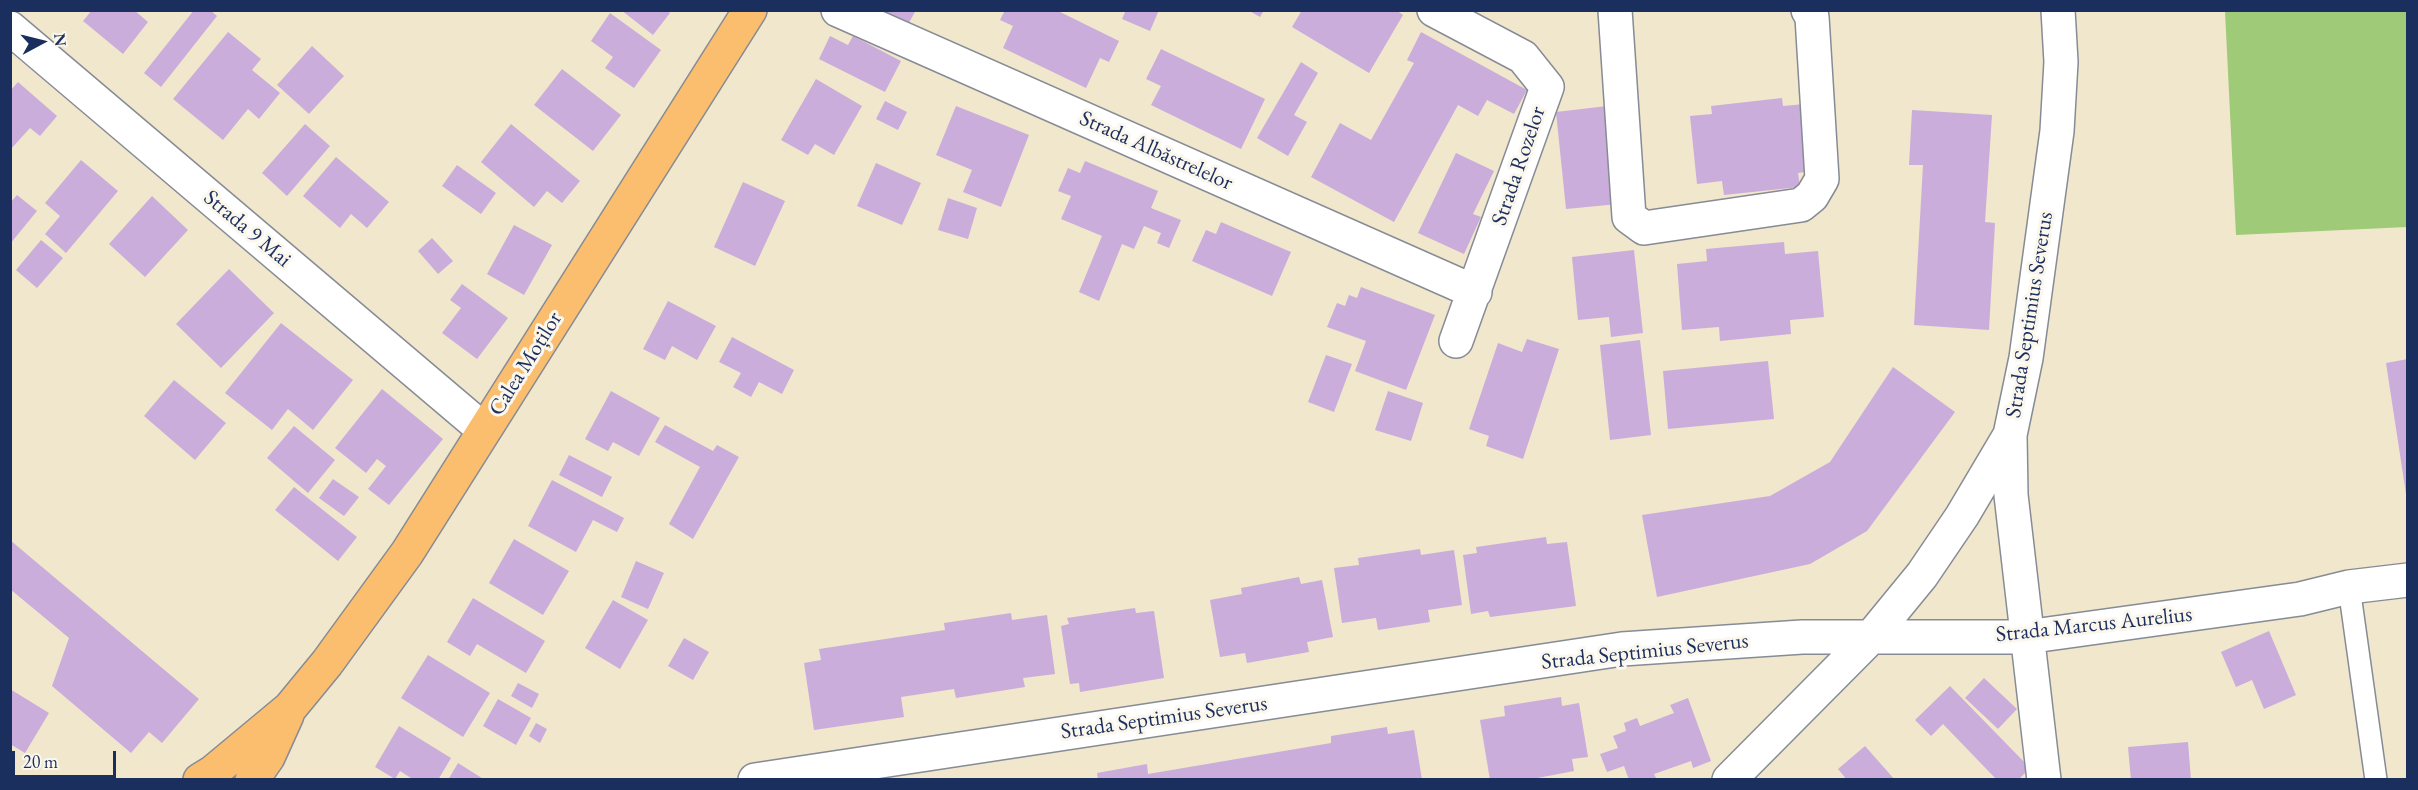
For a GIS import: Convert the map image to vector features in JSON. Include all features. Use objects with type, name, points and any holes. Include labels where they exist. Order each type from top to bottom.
[{"type":"main road","name":"Calea Moților","points":[[200,780],[213,772],[290,708],[327,663],[407,553],[750,10]]},
{"type":"main road","name":"Calea Moților","points":[[252,780],[268,757],[290,708]]},
{"type":"street","name":"Strada Albăstrelelor","points":[[838,10],[1475,292]]},
{"type":"street","name":"Strada Rozelor","points":[[1434,10],[1523,57],[1547,87],[1456,341]]},
{"type":"street","points":[[1615,10],[1629,217],[1644,228],[1801,205],[1812,196],[1822,179],[1812,17],[1808,10]]},
{"type":"street","name":"Strada Septimius Severus","points":[[754,780],[1622,649],[1802,637],[1872,636],[1922,574],[1962,516],[2010,435],[2026,358],[2057,131],[2061,62],[2058,10]]},
{"type":"street","name":"Strada 9 Mai","points":[[10,28],[484,430]]},
{"type":"street","points":[[2010,435],[2011,495],[2044,780]]},
{"type":"street","name":"Strada Marcus Aurelius","points":[[1872,636],[2026,637],[2300,599],[2349,587],[2408,580]]},
{"type":"street","points":[[1730,780],[1872,636]]},
{"type":"lane","points":[[2349,587],[2376,780]]},
{"type":"green space","points":[[2225,11],[2407,11],[2407,227],[2236,235]]},
{"type":"building","points":[[92,10],[134,10],[148,22],[123,54],[83,21]]},
{"type":"building","points":[[194,10],[210,10],[217,16],[161,87],[144,73]]},
{"type":"building","points":[[621,10],[667,10],[670,13],[653,35]]},
{"type":"building","points":[[877,10],[916,10],[906,28]]},
{"type":"building","points":[[1005,10],[1056,10],[1119,41],[1109,62],[1100,58],[1086,88],[1003,48],[1013,26],[1000,20]]},
{"type":"building","points":[[1126,10],[1159,10],[1150,31],[1122,19]]},
{"type":"building","points":[[1248,10],[1264,10],[1260,17]]},
{"type":"building","points":[[1302,10],[1396,10],[1403,15],[1369,73],[1292,27]]},
{"type":"building","points":[[610,13],[661,50],[634,88],[605,68],[613,57],[591,41]]},
{"type":"building","points":[[228,32],[261,59],[252,70],[280,93],[259,119],[248,109],[223,140],[173,99]]},
{"type":"building","points":[[1421,32],[1527,90],[1514,114],[1487,100],[1478,116],[1458,105],[1394,222],[1311,177],[1340,123],[1371,140],[1414,63],[1407,60]]},
{"type":"building","points":[[830,36],[848,45],[853,36],[901,61],[885,92],[819,59]]},
{"type":"building","points":[[312,46],[344,76],[309,114],[277,85]]},
{"type":"building","points":[[1161,49],[1265,99],[1241,149],[1151,105],[1161,86],[1146,79]]},
{"type":"building","points":[[1301,62],[1318,73],[1294,115],[1307,122],[1288,156],[1257,138]]},
{"type":"building","points":[[562,69],[621,115],[593,151],[534,105]]},
{"type":"building","points":[[816,79],[862,106],[834,155],[815,144],[808,155],[781,140]]},
{"type":"building","points":[[18,82],[57,116],[40,136],[30,128],[10,150],[10,91]]},
{"type":"building","points":[[1782,98],[1783,106],[1805,104],[1812,171],[1798,173],[1800,187],[1724,195],[1722,181],[1697,184],[1690,116],[1712,114],[1711,106]]},
{"type":"building","points":[[885,101],[907,112],[898,130],[876,119]]},
{"type":"building","points":[[956,106],[1029,135],[1001,207],[963,192],[972,170],[936,155]]},
{"type":"building","points":[[1607,106],[1618,204],[1566,209],[1556,112]]},
{"type":"building","points":[[1912,110],[1992,115],[1985,222],[1995,223],[1989,330],[1914,325],[1923,165],[1909,165]]},
{"type":"building","points":[[305,124],[330,146],[287,196],[262,173]]},
{"type":"building","points":[[511,124],[580,181],[562,203],[547,191],[534,207],[481,162]]},
{"type":"building","points":[[1456,153],[1494,171],[1473,214],[1481,217],[1464,254],[1418,233]]},
{"type":"building","points":[[336,157],[389,202],[367,228],[351,214],[340,228],[303,196]]},
{"type":"building","points":[[81,160],[118,191],[66,253],[45,234],[60,216],[45,203]]},
{"type":"building","points":[[1085,161],[1158,191],[1151,208],[1181,220],[1169,248],[1157,243],[1161,233],[1144,226],[1134,249],[1122,244],[1099,301],[1079,292],[1102,236],[1061,219],[1071,196],[1058,191],[1068,168],[1080,173]]},
{"type":"building","points":[[876,163],[921,183],[902,225],[857,206]]},
{"type":"building","points":[[457,165],[496,193],[481,214],[442,186]]},
{"type":"building","points":[[743,182],[785,201],[755,266],[714,247]]},
{"type":"building","points":[[17,195],[37,211],[10,244],[10,203]]},
{"type":"building","points":[[152,196],[188,230],[145,277],[109,244]]},
{"type":"building","points":[[948,198],[977,208],[968,239],[938,230]]},
{"type":"building","points":[[1221,222],[1291,252],[1272,296],[1192,261],[1206,230],[1216,234]]},
{"type":"building","points":[[514,225],[552,245],[524,295],[487,274]]},
{"type":"building","points":[[432,238],[453,261],[438,274],[418,251]]},
{"type":"building","points":[[41,240],[63,258],[37,288],[16,270]]},
{"type":"building","points":[[1784,242],[1785,254],[1818,251],[1824,317],[1790,320],[1791,334],[1720,341],[1719,327],[1682,330],[1677,264],[1707,261],[1706,249]]},
{"type":"building","points":[[1634,250],[1643,333],[1611,337],[1609,317],[1578,320],[1572,257]]},
{"type":"building","points":[[229,269],[274,313],[221,368],[176,324]]},
{"type":"building","points":[[462,284],[508,318],[477,359],[442,333],[461,308],[450,300]]},
{"type":"building","points":[[1361,287],[1435,315],[1406,390],[1355,371],[1366,341],[1327,327],[1337,303],[1345,306],[1349,295],[1357,298]]},
{"type":"building","points":[[668,301],[716,326],[697,360],[672,346],[665,360],[643,349]]},
{"type":"building","points":[[281,323],[353,380],[313,430],[288,409],[272,430],[225,393]]},
{"type":"building","points":[[732,337],[794,370],[782,394],[759,382],[751,397],[733,387],[741,373],[719,362]]},
{"type":"building","points":[[1527,339],[1559,349],[1523,459],[1486,446],[1489,436],[1469,429],[1498,343],[1522,352]]},
{"type":"building","points":[[1640,340],[1651,435],[1610,440],[1600,345]]},
{"type":"building","points":[[1326,355],[1352,364],[1334,412],[1308,402]]},
{"type":"building","points":[[2408,359],[2408,494],[2406,494],[2386,363]]},
{"type":"building","points":[[1768,361],[1774,419],[1668,429],[1663,371]]},
{"type":"building","points":[[1893,367],[1955,412],[1867,531],[1810,564],[1657,597],[1642,515],[1770,496],[1830,462]]},
{"type":"building","points":[[174,380],[226,423],[195,460],[144,416]]},
{"type":"building","points":[[382,389],[443,439],[389,505],[368,489],[386,466],[377,459],[366,473],[335,448]]},
{"type":"building","points":[[611,391],[660,418],[639,456],[613,442],[608,451],[585,439]]},
{"type":"building","points":[[1388,391],[1423,403],[1411,441],[1375,430]]},
{"type":"building","points":[[665,425],[713,451],[717,445],[739,457],[693,539],[669,524],[700,467],[655,442]]},
{"type":"building","points":[[294,426],[335,460],[308,493],[267,458]]},
{"type":"building","points":[[569,455],[612,477],[602,497],[559,475]]},
{"type":"building","points":[[333,479],[359,497],[344,516],[319,498]]},
{"type":"building","points":[[552,480],[624,518],[617,532],[593,520],[576,552],[528,526]]},
{"type":"building","points":[[294,487],[357,537],[338,561],[275,510]]},
{"type":"building","points":[[1546,537],[1547,544],[1567,542],[1576,606],[1490,617],[1488,611],[1471,614],[1463,555],[1477,553],[1476,547]]},
{"type":"building","points":[[514,539],[569,571],[543,615],[489,583]]},
{"type":"building","points":[[10,540],[199,699],[162,743],[149,732],[131,753],[52,686],[69,638],[10,589]]},
{"type":"building","points":[[1420,549],[1421,555],[1454,550],[1462,605],[1428,610],[1430,622],[1378,630],[1376,618],[1342,623],[1334,568],[1359,565],[1358,558]]},
{"type":"building","points":[[636,561],[664,573],[648,609],[621,597]]},
{"type":"building","points":[[1299,577],[1301,584],[1322,580],[1333,637],[1307,642],[1309,652],[1247,663],[1245,653],[1220,657],[1210,600],[1242,594],[1241,588]]},
{"type":"building","points":[[473,598],[545,641],[526,673],[477,644],[470,656],[447,642]]},
{"type":"building","points":[[613,600],[648,620],[620,669],[585,648]]},
{"type":"building","points":[[1135,608],[1136,613],[1154,611],[1164,678],[1080,692],[1079,683],[1070,684],[1061,626],[1069,624],[1067,618]]},
{"type":"building","points":[[1011,613],[1012,620],[1047,615],[1055,674],[1023,678],[1025,687],[956,698],[954,689],[901,697],[904,717],[814,730],[804,663],[821,660],[819,649],[945,630],[944,623]]},
{"type":"building","points":[[2269,631],[2296,695],[2264,709],[2252,680],[2236,687],[2221,652]]},
{"type":"building","points":[[684,638],[709,652],[693,680],[668,666]]},
{"type":"building","points":[[428,655],[490,693],[463,737],[401,698]]},
{"type":"building","points":[[1984,678],[2017,709],[1998,729],[1965,698]]},
{"type":"building","points":[[518,683],[539,694],[532,708],[511,696]]},
{"type":"building","points":[[1950,686],[2030,768],[2018,780],[1997,780],[1943,724],[1931,736],[1915,720]]},
{"type":"building","points":[[10,689],[49,713],[25,753],[10,744]]},
{"type":"building","points":[[1561,697],[1562,706],[1579,703],[1588,757],[1572,759],[1574,771],[1527,780],[1490,780],[1480,720],[1505,716],[1504,706]]},
{"type":"building","points":[[1688,698],[1711,761],[1693,768],[1691,761],[1654,774],[1656,778],[1653,780],[1644,778],[1629,780],[1624,766],[1607,772],[1600,754],[1618,748],[1613,736],[1626,731],[1624,723],[1637,718],[1640,726],[1674,713],[1670,705]]},
{"type":"building","points":[[498,699],[531,718],[516,745],[483,726]]},
{"type":"building","points":[[536,723],[547,729],[540,743],[529,736]]},
{"type":"building","points":[[399,726],[451,758],[438,780],[414,780],[400,771],[395,779],[375,767]]},
{"type":"building","points":[[1387,727],[1388,734],[1414,730],[1422,780],[1098,780],[1097,773],[1147,764],[1148,774],[1331,743],[1331,736]]},
{"type":"building","points":[[2188,742],[2191,780],[2131,780],[2128,747]]},
{"type":"building","points":[[1865,746],[1895,780],[1847,780],[1838,769]]},
{"type":"building","points":[[458,763],[485,780],[448,780]]}]
